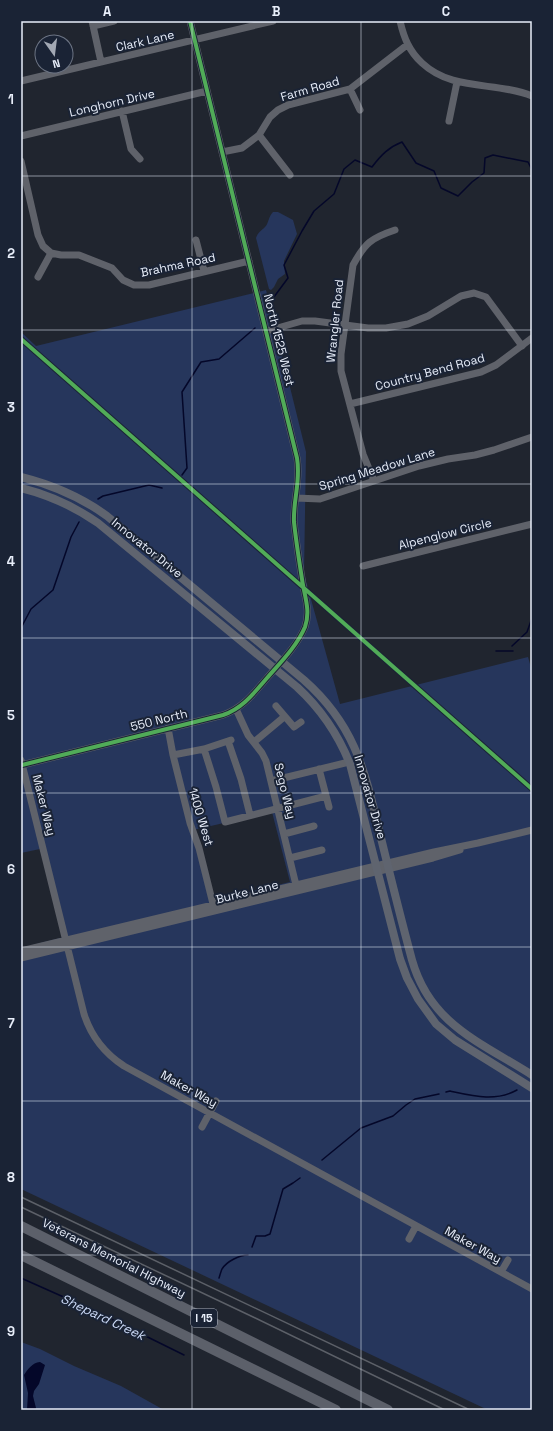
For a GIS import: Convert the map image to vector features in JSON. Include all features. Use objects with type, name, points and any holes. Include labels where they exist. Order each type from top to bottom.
[{"type":"highway","name":"Veterans Memorial Highway","points":[[21,1226],[388,1410]]},
{"type":"highway","name":"I 15","points":[[21,1255],[336,1410]]},
{"type":"main road","name":"Innovator Drive","points":[[21,478],[41,482],[62,490],[99,510],[281,661],[323,699],[341,722],[353,743],[364,772],[414,968],[420,984],[442,1016],[460,1030],[532,1075]]},
{"type":"main road","name":"Innovator Drive","points":[[21,488],[62,502],[98,523],[275,668],[304,693],[316,707],[336,735],[349,762],[357,785],[403,969],[412,989],[424,1010],[436,1024],[455,1040],[532,1088]]},
{"type":"street","points":[[102,62],[92,24],[114,21]]},
{"type":"street","name":"North 1525 West","points":[[190,21],[297,458],[299,478],[294,512],[294,523],[302,580],[308,605],[308,615],[302,632],[281,661]]},
{"type":"street","name":"Clark Lane","points":[[21,81],[273,21]]},
{"type":"street","points":[[400,21],[407,45],[416,57],[430,71],[444,78],[457,82],[505,89],[532,96]]},
{"type":"street","name":"Farm Road","points":[[222,152],[242,148],[259,135],[270,117],[278,110],[288,105],[350,89],[407,45]]},
{"type":"street","points":[[449,121],[457,82]]},
{"type":"street","points":[[350,89],[360,110]]},
{"type":"street","name":"Longhorn Drive","points":[[21,136],[207,91]]},
{"type":"street","points":[[122,111],[131,149],[140,159]]},
{"type":"street","points":[[259,135],[290,175]]},
{"type":"street","points":[[21,161],[38,236],[43,246],[51,253],[38,277]]},
{"type":"street","name":"Wrangler Road","points":[[374,481],[363,454],[341,363],[353,265],[368,242],[379,235],[395,230]]},
{"type":"street","points":[[196,240],[204,271]]},
{"type":"street","name":"Brahma Road","points":[[51,253],[61,255],[79,255],[112,268],[123,280],[134,285],[149,285],[249,261]]},
{"type":"street","points":[[267,331],[302,321],[315,321],[368,328],[386,328],[408,324],[428,316],[461,296],[474,293],[486,297],[522,346]]},
{"type":"street","name":"Country Bend Road","points":[[350,404],[481,372],[496,365],[532,338]]},
{"type":"street","name":"Spring Meadow Lane","points":[[296,498],[320,499],[419,466],[494,450],[532,437]]},
{"type":"street","name":"Alpenglow Circle","points":[[363,566],[532,524]]},
{"type":"street","name":"550 North","points":[[22,762],[168,728],[223,714],[236,709],[248,700],[281,661]]},
{"type":"street","points":[[276,706],[294,727],[300,722]]},
{"type":"street","name":"Sego Way","points":[[236,709],[248,735],[266,761],[296,885]]},
{"type":"street","points":[[254,742],[284,716]]},
{"type":"street","name":"1400 West","points":[[168,728],[191,828],[201,854],[214,908]]},
{"type":"street","points":[[173,755],[204,749],[230,740],[250,816]]},
{"type":"street","points":[[204,749],[225,822],[326,796]]},
{"type":"street","name":"Maker Way","points":[[22,762],[86,1020],[92,1033],[110,1056],[124,1066],[209,1113],[532,1289]]},
{"type":"street","points":[[271,781],[349,762]]},
{"type":"street","points":[[319,769],[329,807]]},
{"type":"street","points":[[284,834],[314,826]]},
{"type":"street","name":"Burke Lane","points":[[214,908],[296,885],[445,855],[478,843],[532,830]]},
{"type":"street","points":[[290,858],[322,850]]},
{"type":"street","name":"Burke Lane","points":[[21,951],[67,943],[377,868]]},
{"type":"street","name":"Burke Lane","points":[[21,958],[67,943]]},
{"type":"street","points":[[202,1127],[216,1101]]},
{"type":"street","points":[[409,1239],[416,1226]]},
{"type":"street","points":[[501,1272],[508,1260]]},
{"type":"shaded area","points":[[273,212],[278,212],[293,220],[297,234],[284,261],[285,274],[278,279],[271,290],[269,289],[256,238],[266,225]]},
{"type":"shaded area","points":[[266,290],[306,452],[304,574],[340,704],[528,657],[532,671],[532,1410],[488,1410],[21,1189],[21,948],[64,937],[40,849],[21,853],[21,332],[36,346]],"holes":[[[272,812],[290,882],[211,901],[193,830]]]},
{"type":"shaded area","points":[[21,1342],[40,1349],[74,1366],[121,1386],[164,1410],[21,1410]]},
{"type":"shaded area","points":[[40,1362],[45,1365],[39,1384],[34,1391],[33,1396],[36,1408],[35,1410],[27,1410],[28,1393],[24,1375],[32,1365]]},
{"type":"waterway","name":"Shepard Creek","points":[[271,301],[288,278],[284,265],[302,231],[314,211],[334,194],[344,169],[355,160],[372,167],[393,146],[402,142],[416,163],[434,171],[441,188],[458,196],[472,182],[484,173],[485,158],[493,155],[528,162],[532,170]]},
{"type":"waterway","name":"Shepard Creek","points":[[182,475],[187,468],[182,392],[201,362],[219,359],[255,328]]},
{"type":"waterway","name":"Shepard Creek","points":[[98,499],[103,496],[149,485],[162,488]]},
{"type":"waterway","name":"Shepard Creek","points":[[21,628],[31,609],[53,590],[71,537],[79,522]]},
{"type":"waterway","points":[[512,646],[527,632],[532,618]]},
{"type":"waterway","points":[[496,651],[513,651]]},
{"type":"waterway","name":"Shepard Creek","points":[[446,1092],[450,1091],[476,1096],[492,1097],[509,1094],[517,1090]]},
{"type":"waterway","name":"Shepard Creek","points":[[322,1160],[361,1128],[393,1116],[415,1099],[439,1094]]},
{"type":"waterway","name":"Shepard Creek","points":[[252,1247],[256,1236],[265,1236],[270,1234],[283,1189],[300,1178]]},
{"type":"waterway","name":"Shepard Creek","points":[[219,1278],[222,1269],[227,1263],[238,1257],[248,1255]]},
{"type":"waterway","name":"Shepard Creek","points":[[21,1278],[95,1311],[184,1355]]},
{"type":"railway","points":[[21,1197],[470,1410]]},
{"type":"railway","points":[[21,1207],[445,1410]]},
{"type":"cycle path","points":[[22,765],[230,712],[248,700],[283,660],[298,641],[307,621],[306,603],[294,522],[298,483],[297,458],[190,21]]},
{"type":"cycle path","points":[[21,339],[532,789]]}]
